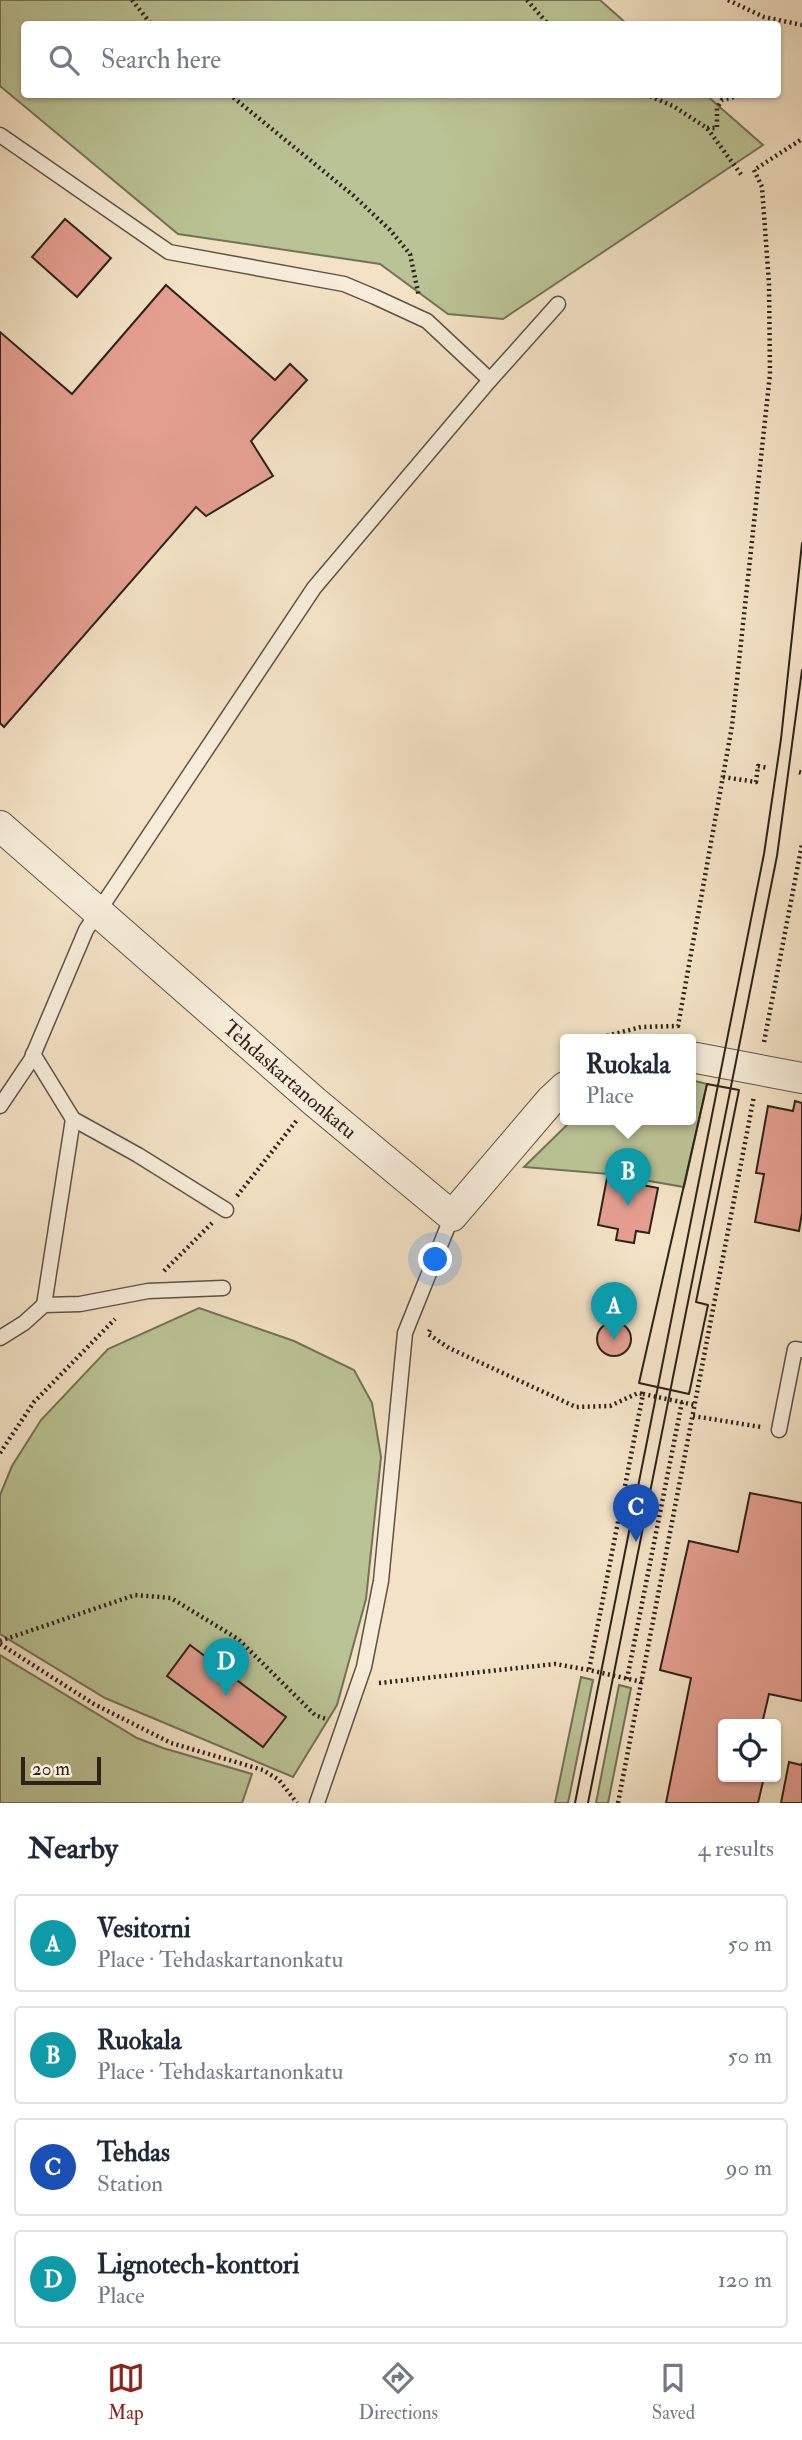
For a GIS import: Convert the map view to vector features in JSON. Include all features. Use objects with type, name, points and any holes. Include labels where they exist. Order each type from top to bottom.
[{"type":"street","name":"Tehdaskartanonkatu","points":[[0,826],[315,1102],[452,1216]]},
{"type":"street","points":[[696,1059],[757,1079],[802,1078]]},
{"type":"street","points":[[452,1216],[560,1092]]},
{"type":"lane","points":[[0,135],[169,252],[344,284],[427,321],[491,380]]},
{"type":"lane","points":[[0,1106],[33,1054],[86,930],[314,588],[558,304]]},
{"type":"lane","points":[[33,1054],[73,1119],[138,1155],[226,1210]]},
{"type":"lane","points":[[44,1306],[73,1119]]},
{"type":"lane","points":[[317,1803],[364,1667],[381,1581],[405,1333],[452,1216]]},
{"type":"lane","points":[[0,1338],[44,1306],[80,1304],[142,1292],[223,1288]]},
{"type":"lane","points":[[779,1430],[795,1349],[802,1350]]},
{"type":"path","points":[[132,0],[149,21]]},
{"type":"path","points":[[527,0],[545,21]]},
{"type":"path","points":[[728,0],[764,18],[780,21]]},
{"type":"path","points":[[781,21],[802,25]]},
{"type":"path","points":[[234,98],[354,196],[390,230],[410,254],[418,295],[427,321]]},
{"type":"path","points":[[654,98],[689,114],[707,128],[743,177]]},
{"type":"path","points":[[707,128],[717,128],[717,108],[722,100],[730,98]]},
{"type":"path","points":[[614,1034],[640,1027],[678,1026],[732,726],[770,374],[769,284],[762,187],[754,170],[802,139]]},
{"type":"path","points":[[723,777],[756,782],[758,766],[768,768]]},
{"type":"path","points":[[618,1803],[802,844]]},
{"type":"path","points":[[0,1453],[34,1402],[226,1210],[289,1128]]},
{"type":"path","points":[[432,1322],[428,1334],[449,1348],[576,1407],[610,1406],[638,1393],[695,1405]]},
{"type":"path","points":[[589,1670],[643,1394]]},
{"type":"path","points":[[627,1679],[682,1402]]},
{"type":"path","points":[[693,1416],[740,1423]]},
{"type":"path","points":[[0,1643],[135,1595],[171,1598],[238,1639],[315,1715],[344,1724]]},
{"type":"path","points":[[0,1643],[94,1704],[171,1743],[263,1770],[279,1780],[297,1803]]},
{"type":"path","points":[[358,1686],[555,1664],[642,1682]]},
{"type":"green space","points":[[0,0],[600,0],[624,21],[21,21],[21,98],[709,98],[763,145],[503,319],[448,314],[380,264],[178,234],[0,86]]},
{"type":"green space","points":[[696,1081],[707,1084],[684,1187],[609,1174],[524,1167],[567,1125],[696,1125]]},
{"type":"green space","points":[[199,1308],[294,1341],[354,1370],[372,1403],[381,1457],[366,1599],[337,1705],[293,1777],[105,1698],[0,1634],[0,1495],[12,1466],[41,1420],[108,1349]]},
{"type":"green space","points":[[0,1655],[137,1738],[252,1774],[242,1803],[0,1803]]},
{"type":"green space","points":[[581,1677],[593,1680],[568,1803],[555,1803]]},
{"type":"green space","points":[[619,1685],[631,1688],[608,1803],[596,1803]]},
{"type":"building","points":[[65,219],[111,258],[77,297],[32,257]]},
{"type":"building","points":[[166,285],[275,380],[290,364],[307,380],[251,441],[273,476],[206,516],[196,507],[4,727],[0,723],[0,332],[72,394]]},
{"type":"building","points":[[795,1101],[802,1103],[802,1213],[799,1231],[755,1222],[764,1174],[756,1173],[768,1106],[793,1111]]},
{"type":"building","points":[[607,1178],[658,1188],[649,1233],[636,1231],[634,1243],[616,1240],[618,1229],[598,1225]]},
{"type":"building","points":[[614,1322],[626,1327],[631,1339],[626,1351],[614,1356],[602,1351],[597,1339],[602,1327]]},
{"type":"building","points":[[750,1493],[802,1503],[802,1701],[769,1694],[763,1719],[718,1719],[718,1782],[763,1782],[758,1803],[666,1803],[691,1678],[660,1670],[689,1541],[738,1552]]},
{"type":"building","points":[[190,1645],[286,1717],[263,1747],[167,1676]]},
{"type":"building","points":[[789,1762],[802,1763],[802,1803],[781,1803]]},
{"type":"tram line","points":[[575,1803],[764,854],[781,739],[802,543]]},
{"type":"tram line","points":[[588,1803],[777,856],[802,670]]},
{"type":"tram line","points":[[707,1084],[739,1090],[696,1302],[708,1305],[689,1394],[639,1383],[707,1084]]},
{"type":"place","name":"Ruokala","points":[[628,1206]]},
{"type":"place","name":"Vesitorni","points":[[614,1340]]},
{"type":"place","name":"Tehdas","points":[[636,1542]]},
{"type":"place","name":"Lignotech-konttori","points":[[226,1696]]}]
